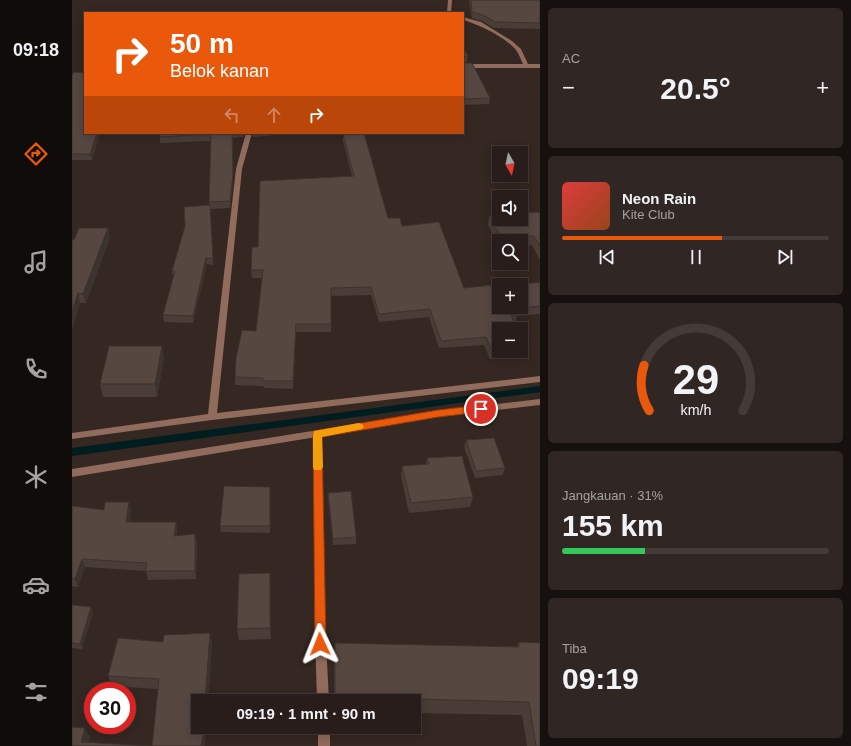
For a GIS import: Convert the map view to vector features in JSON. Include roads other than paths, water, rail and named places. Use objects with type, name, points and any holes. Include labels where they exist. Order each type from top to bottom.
[{"type":"street","points":[[449,12],[450,0]]},
{"type":"street","points":[[464,18],[479,23],[510,42],[519,50],[526,65]]},
{"type":"street","points":[[464,66],[540,66]]},
{"type":"street","points":[[212,417],[240,163],[249,134]]},
{"type":"street","points":[[72,436],[212,417],[540,379]]},
{"type":"street","points":[[72,473],[438,414],[540,402]]},
{"type":"street","points":[[318,434],[319,601],[323,694]]},
{"type":"street","points":[[324,734],[324,746]]},
{"type":"waterway","points":[[72,452],[540,389]]}]
